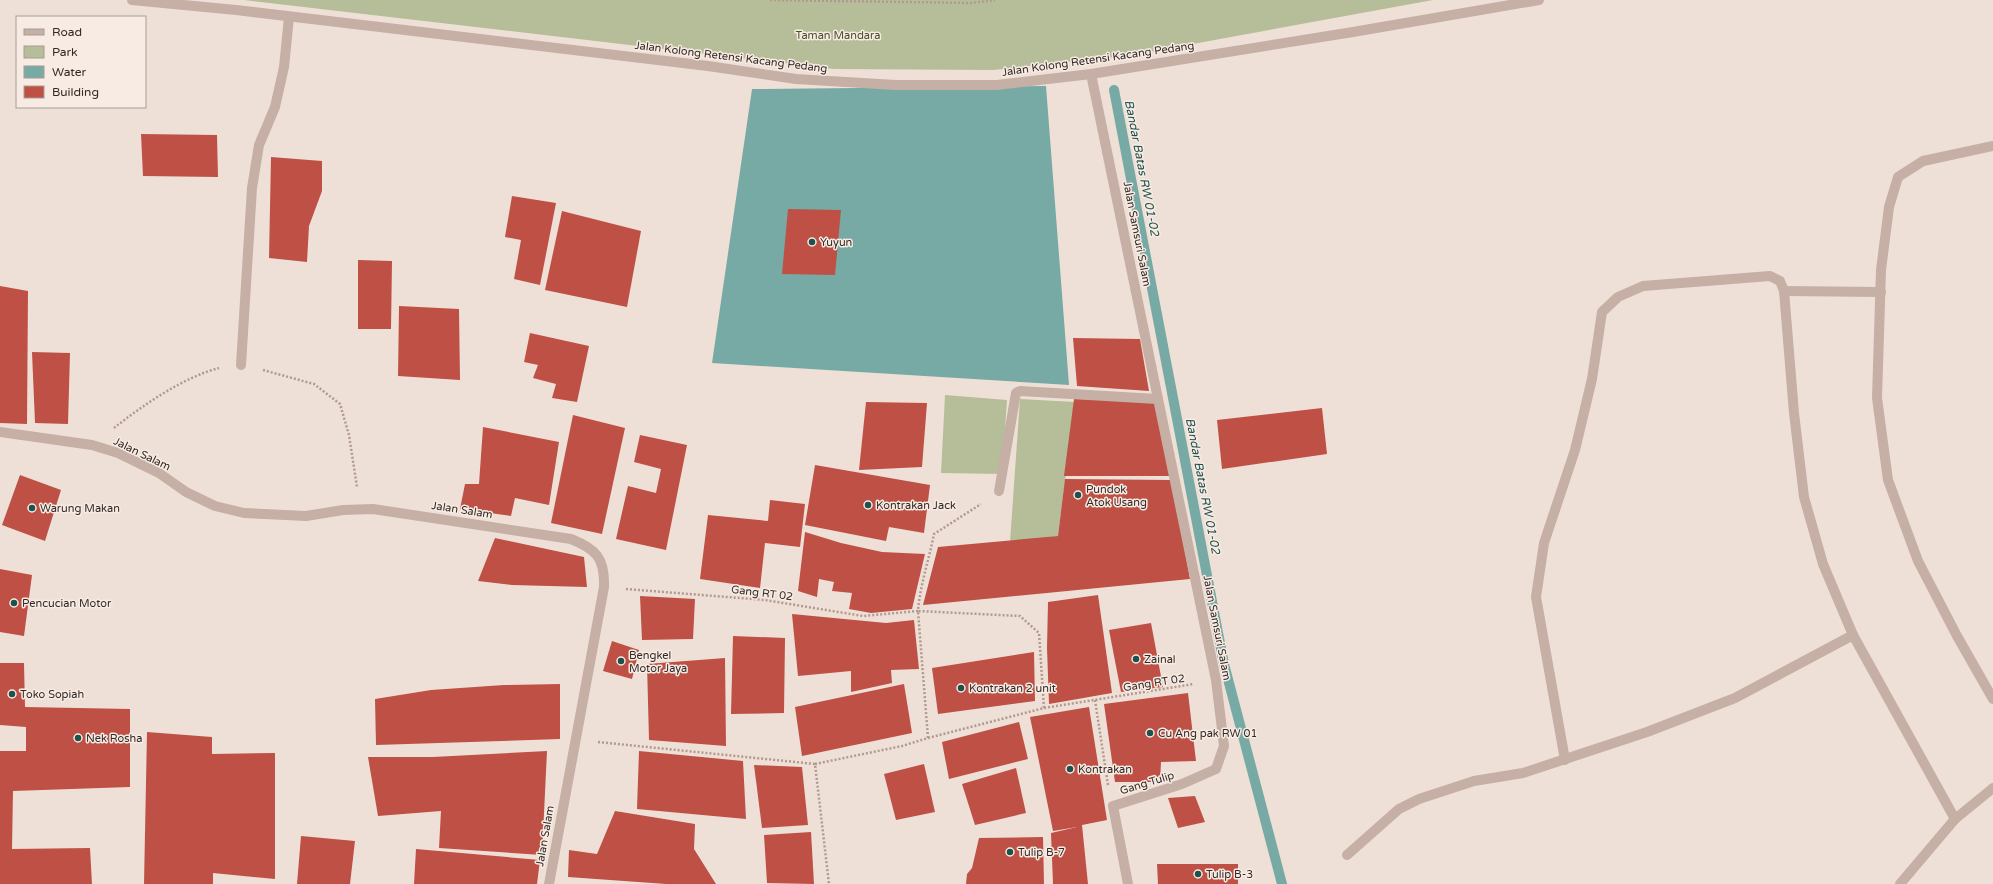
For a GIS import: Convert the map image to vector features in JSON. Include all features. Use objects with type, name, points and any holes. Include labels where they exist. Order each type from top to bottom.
[{"type":"street","name":"Jalan Kolong Retensi Kacang Pedang","points":[[132,0],[289,16],[700,65],[796,79],[896,85],[997,85],[1091,74],[1346,34],[1539,0]]},
{"type":"street","points":[[240,365],[252,188],[259,145],[275,107],[284,67],[289,16]]},
{"type":"street","name":"Jalan Samsuri Salam","points":[[1091,74],[1216,680],[1224,746]]},
{"type":"street","points":[[1993,146],[1923,161],[1898,177],[1889,207],[1881,270],[1877,398],[1888,480],[1918,562],[1957,636],[1993,699]]},
{"type":"street","points":[[1565,760],[1536,597],[1544,543],[1575,450],[1592,379],[1602,312],[1618,296],[1643,286],[1770,276],[1780,281],[1784,291],[1794,413],[1804,497],[1823,564],[1853,635],[1955,819]]},
{"type":"street","points":[[1784,291],[1880,292]]},
{"type":"street","points":[[1000,491],[1016,393],[1020,391],[1157,399]]},
{"type":"street","name":"Jalan Salam","points":[[0,432],[92,445],[118,453],[152,470],[186,492],[215,506],[244,512],[306,516],[343,510],[373,509],[571,539],[588,546],[596,554],[601,564],[604,587],[549,884]]},
{"type":"street","points":[[1347,855],[1399,809],[1419,799],[1474,781],[1523,773],[1647,732],[1735,698],[1853,635]]},
{"type":"street","name":"Gang Tulip","points":[[1128,884],[1113,806],[1182,784],[1216,769],[1224,746]]},
{"type":"street","points":[[1900,884],[1955,819],[1993,788]]},
{"type":"path","points":[[770,0],[971,3],[995,0]]},
{"type":"path","points":[[92,445],[140,408],[202,373],[240,365],[314,384],[340,404],[349,435],[361,509]]},
{"type":"path","points":[[928,738],[918,611],[920,592],[928,566],[934,534],[1000,491]]},
{"type":"path","name":"Gang RT 02","points":[[604,587],[764,600],[864,616],[918,611],[1020,616],[1039,633],[1044,708]]},
{"type":"path","name":"Gang RT 02","points":[[576,739],[815,764],[902,746],[1044,708],[1216,680]]},
{"type":"path","points":[[1095,700],[1113,806]]},
{"type":"path","points":[[815,764],[829,884]]},
{"type":"green space","name":"Taman Mandara","points":[[244,0],[1433,0],[1127,56],[993,70],[834,69]]},
{"type":"green space","points":[[945,395],[1007,400],[1002,474],[941,473]]},
{"type":"green space","points":[[1020,399],[1075,402],[1058,536],[1010,542]]},
{"type":"water","name":"Yuyun","points":[[1046,86],[1069,385],[712,363],[752,89]]},
{"type":"building","points":[[141,134],[217,135],[218,177],[143,176]]},
{"type":"building","points":[[271,157],[322,161],[322,191],[309,226],[307,262],[269,258]]},
{"type":"building","points":[[512,196],[556,203],[540,285],[514,279],[521,240],[505,237]]},
{"type":"building","name":"Yuyun","points":[[788,209],[841,210],[835,275],[782,274]]},
{"type":"building","points":[[562,211],[641,231],[627,307],[545,290]]},
{"type":"building","points":[[358,260],[392,261],[391,329],[358,329]]},
{"type":"building","points":[[0,286],[28,291],[27,424],[0,423]]},
{"type":"building","points":[[399,306],[459,309],[460,380],[398,376]]},
{"type":"building","points":[[530,333],[589,346],[577,402],[552,398],[556,384],[533,378],[538,365],[524,362]]},
{"type":"building","points":[[1073,338],[1140,339],[1149,391],[1077,386]]},
{"type":"building","points":[[32,352],[70,353],[68,424],[35,423]]},
{"type":"building","points":[[1074,399],[1157,400],[1171,476],[1064,476]]},
{"type":"building","points":[[866,402],[927,403],[922,467],[859,470]]},
{"type":"building","points":[[1322,408],[1327,454],[1222,469],[1217,420]]},
{"type":"building","points":[[573,415],[625,428],[602,534],[551,523]]},
{"type":"building","points":[[483,427],[559,442],[549,505],[515,498],[511,516],[460,509],[465,484],[479,484]]},
{"type":"building","points":[[640,435],[687,445],[666,550],[616,539],[628,486],[656,493],[661,469],[634,462]]},
{"type":"building","name":"Kontrakan Jack","points":[[815,465],[930,485],[924,533],[889,527],[886,541],[805,525]]},
{"type":"building","name":"Warung Makan","points":[[20,475],[61,490],[45,541],[2,525]]},
{"type":"building","points":[[1065,479],[1172,480],[1190,579],[923,605],[938,547],[1058,536]]},
{"type":"building","points":[[770,500],[805,504],[800,547],[765,543],[760,588],[700,579],[708,515],[768,521]]},
{"type":"building","points":[[805,532],[841,543],[882,552],[925,554],[912,609],[871,613],[849,609],[852,593],[832,591],[834,582],[819,579],[817,597],[798,591]]},
{"type":"building","points":[[495,538],[584,557],[587,587],[512,585],[478,581]]},
{"type":"building","name":"Pencucian Motor","points":[[0,569],[32,575],[24,636],[0,632]]},
{"type":"building","points":[[1098,595],[1112,693],[1049,704],[1047,648],[1048,602]]},
{"type":"building","points":[[640,596],[695,599],[693,639],[642,640]]},
{"type":"building","points":[[792,614],[886,623],[914,620],[919,669],[891,670],[892,683],[851,692],[851,671],[798,676]]},
{"type":"building","name":"Zainal","points":[[1151,623],[1163,687],[1121,692],[1109,630]]},
{"type":"building","points":[[733,636],[785,638],[784,713],[731,714]]},
{"type":"building","name":"Bengkel Motor Jaya","points":[[612,641],[639,650],[632,679],[603,671]]},
{"type":"building","points":[[1034,652],[1035,701],[938,714],[932,668]]},
{"type":"building","points":[[725,658],[726,746],[649,740],[647,664]]},
{"type":"building","points":[[0,663],[24,663],[25,707],[130,709],[130,787],[13,791],[12,849],[90,848],[92,884],[0,884],[0,751],[26,751],[26,727],[0,725]]},
{"type":"building","points":[[560,684],[560,739],[376,745],[375,699],[431,690],[504,685]]},
{"type":"building","points":[[904,684],[912,733],[802,756],[795,707]]},
{"type":"building","name":"Cu Ang pak RW 01","points":[[1188,693],[1196,761],[1161,762],[1160,782],[1115,782],[1104,704]]},
{"type":"building","name":"Kontrakan","points":[[1089,707],[1107,820],[1082,825],[1088,884],[1053,884],[1051,833],[1077,827],[1053,831],[1030,717]]},
{"type":"building","points":[[1019,722],[1028,759],[949,779],[942,742]]},
{"type":"building","points":[[147,732],[212,737],[212,754],[275,753],[275,879],[213,873],[213,884],[144,884]]},
{"type":"building","points":[[547,751],[542,855],[439,848],[441,811],[378,816],[368,757],[433,757]]},
{"type":"building","points":[[639,751],[743,761],[746,819],[637,809]]},
{"type":"building","points":[[924,764],[935,812],[896,820],[884,774]]},
{"type":"building","points":[[754,765],[802,767],[808,825],[762,828]]},
{"type":"building","points":[[1016,768],[1026,813],[975,825],[962,784]]},
{"type":"building","points":[[1195,796],[1205,822],[1178,828],[1168,798]]},
{"type":"building","points":[[615,811],[695,824],[694,849],[716,884],[666,884],[568,877],[569,850],[597,854]]},
{"type":"building","points":[[811,832],[814,884],[767,883],[764,835]]},
{"type":"building","points":[[301,836],[355,841],[350,884],[297,884]]},
{"type":"building","name":"Tulip B-7","points":[[1043,837],[1044,884],[966,884],[967,874],[972,868],[979,838]]},
{"type":"building","points":[[416,849],[540,860],[537,884],[414,884]]},
{"type":"building","name":"Tulip B-3","points":[[1157,864],[1238,864],[1238,884],[1158,884]]},
{"type":"waterway","name":"Bandar Batas RW 01-02","points":[[1114,90],[1224,664],[1282,884]]},
{"type":"place","name":"Yuyun","points":[[812,242]]},
{"type":"place","name":"Pundok Atok Usang","points":[[1078,495]]},
{"type":"place","name":"Kontrakan Jack","points":[[868,505]]},
{"type":"place","name":"Warung Makan","points":[[32,508]]},
{"type":"place","name":"Pencucian Motor","points":[[14,603]]},
{"type":"place","name":"Zainal","points":[[1136,659]]},
{"type":"place","name":"Bengkel Motor Jaya","points":[[621,661]]},
{"type":"place","name":"Kontrakan 2 unit","points":[[961,688]]},
{"type":"place","name":"Toko Sopiah","points":[[12,694]]},
{"type":"place","name":"Cu Ang pak RW 01","points":[[1150,733]]},
{"type":"place","name":"Nek Rosha","points":[[78,738]]},
{"type":"place","name":"Kontrakan","points":[[1070,769]]},
{"type":"place","name":"Tulip B-7","points":[[1010,852]]},
{"type":"place","name":"Tulip B-3","points":[[1198,874]]}]
